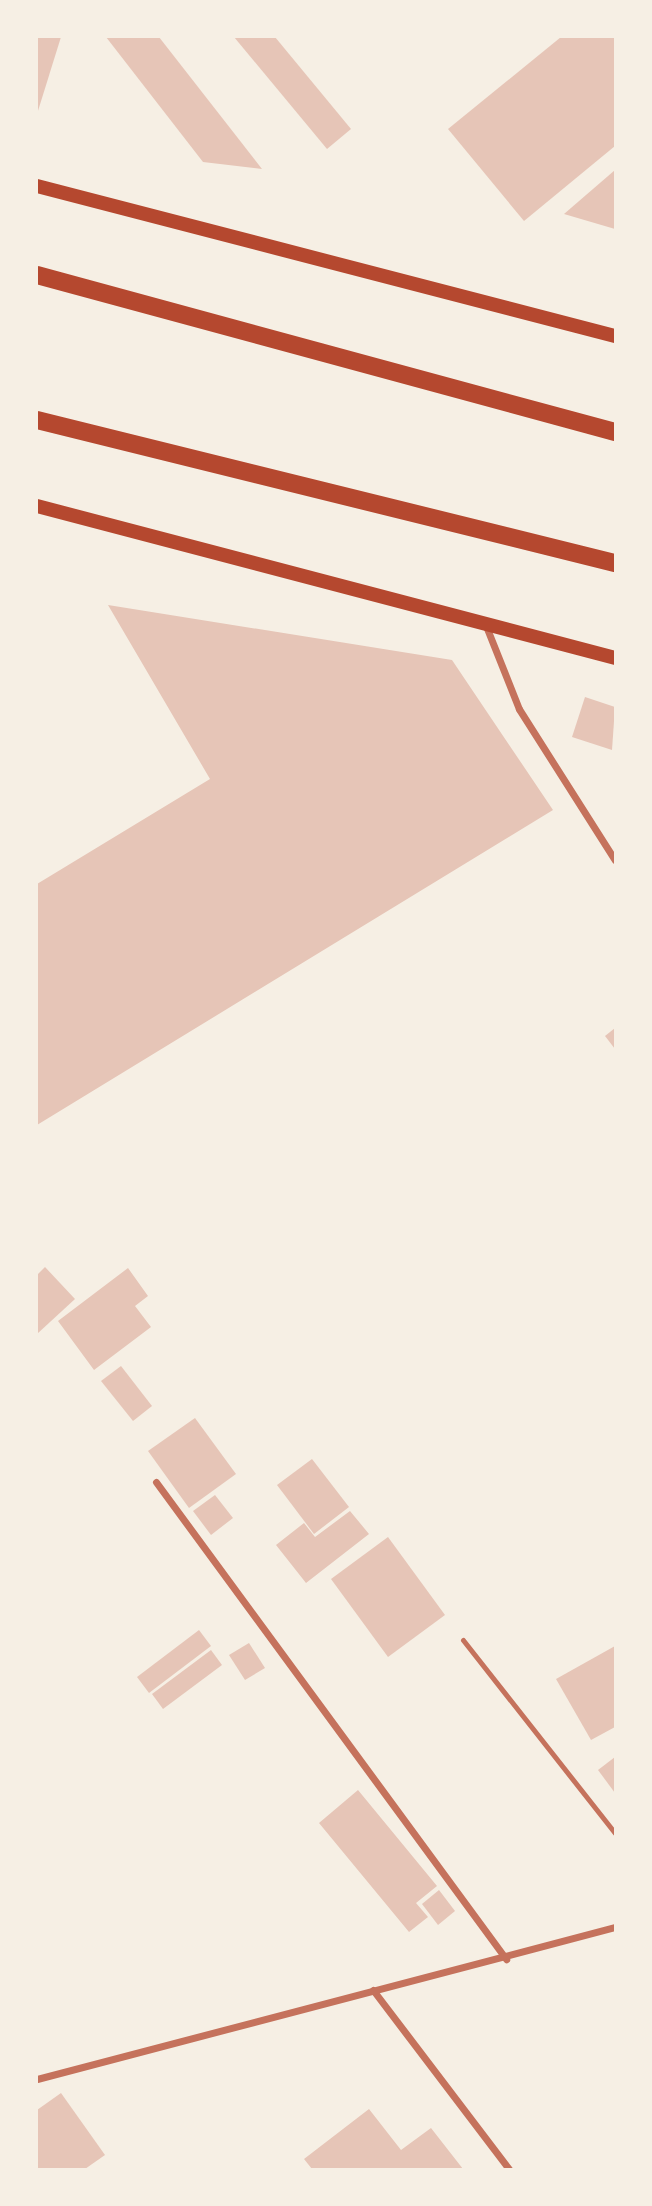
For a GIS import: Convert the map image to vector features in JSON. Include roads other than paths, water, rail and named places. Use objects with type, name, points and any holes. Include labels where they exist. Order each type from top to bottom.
[{"type":"main road","points":[[37,186],[615,336]]},
{"type":"main road","points":[[37,275],[615,432]]},
{"type":"main road","points":[[37,423],[615,562]]},
{"type":"main road","points":[[37,506],[615,658]]},
{"type":"street","points":[[485,624],[519,709],[615,860]]},
{"type":"street","points":[[156,1482],[506,1959]]},
{"type":"street","points":[[37,2079],[373,1990],[506,1959],[615,1927]]},
{"type":"street","points":[[373,1990],[509,2169]]},
{"type":"lane","points":[[463,1640],[615,1833]]}]
